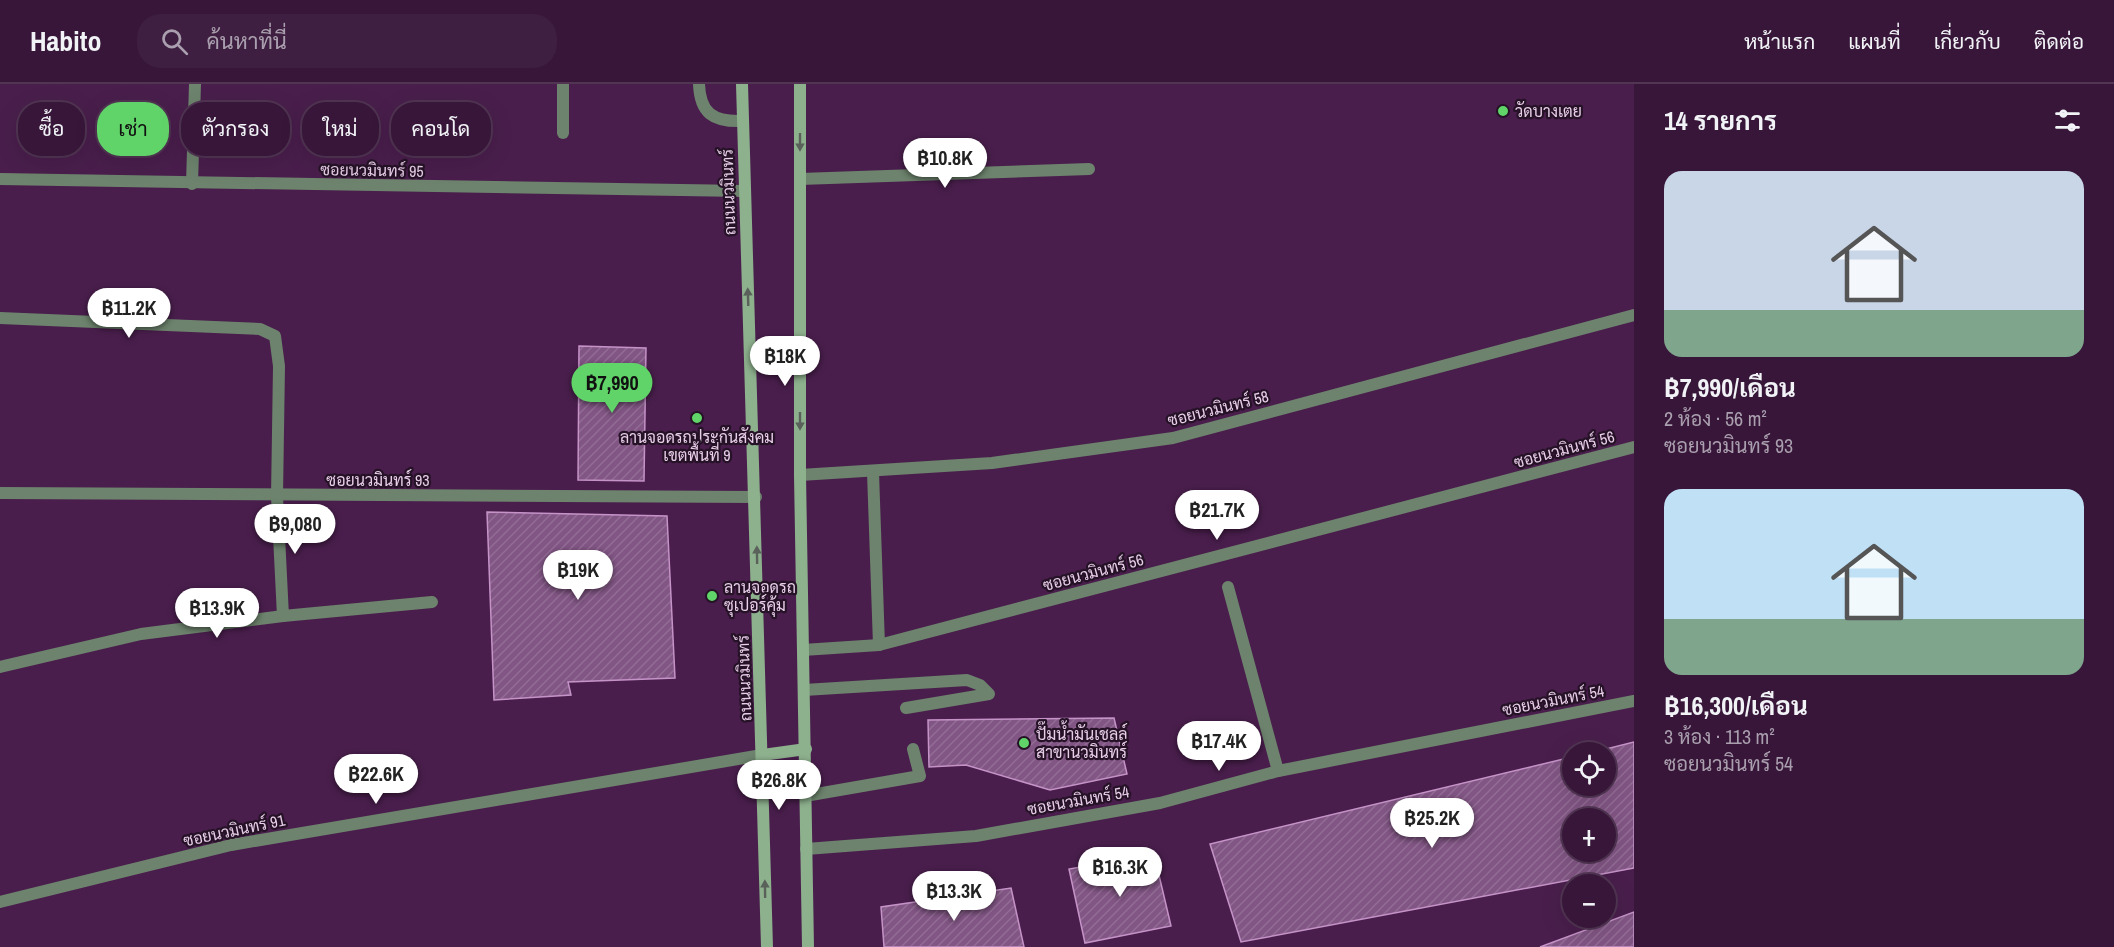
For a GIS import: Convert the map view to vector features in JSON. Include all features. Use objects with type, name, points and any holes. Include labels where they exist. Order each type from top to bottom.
[{"type":"main road","name":"ถนนนวมินทร์","points":[[742,84],[756,496],[767,947]]},
{"type":"main road","points":[[800,84],[800,475],[808,947]]},
{"type":"main road","points":[[762,755],[806,749]]},
{"type":"street","points":[[192,184],[195,84]]},
{"type":"street","points":[[563,84],[563,133]]},
{"type":"street","points":[[699,84],[700,102],[710,115],[725,122],[742,122]]},
{"type":"street","points":[[800,179],[1089,169]]},
{"type":"street","name":"ซอยนวมินทร์ 95","points":[[0,179],[192,184],[744,191]]},
{"type":"street","name":"ซอยนวมินทร์ 58","points":[[800,475],[992,463],[1173,438],[1634,315]]},
{"type":"street","points":[[0,318],[260,329],[274,336],[279,366],[277,496],[283,616]]},
{"type":"street","name":"ซอยนวมินทร์ 56","points":[[803,650],[879,645],[1634,447]]},
{"type":"street","points":[[873,472],[879,645]]},
{"type":"street","name":"ซอยนวมินทร์ 93","points":[[0,493],[277,496],[756,496]]},
{"type":"street","points":[[1228,586],[1278,771]]},
{"type":"street","points":[[0,667],[141,634],[283,616],[432,602]]},
{"type":"street","points":[[804,690],[967,680],[980,685],[989,694],[906,708]]},
{"type":"street","name":"ซอยนวมินทร์ 54","points":[[806,849],[976,836],[1160,803],[1278,771],[1634,701]]},
{"type":"street","points":[[805,796],[920,776],[913,749]]},
{"type":"street","name":"ซอยนวมินทร์ 91","points":[[0,902],[231,845],[762,755]]},
{"type":"building","points":[[579,346],[646,348],[644,481],[578,480]]},
{"type":"building","points":[[487,512],[667,516],[675,678],[568,682],[571,695],[494,700]]},
{"type":"building","name":"ปั๊มน้ำมันเชลล์ สาขานวมินทร์","points":[[1114,718],[1127,774],[1050,790],[966,765],[929,767],[928,720]]},
{"type":"building","points":[[1634,742],[1634,868],[1602,874],[1562,874],[1562,882],[1241,942],[1210,844],[1562,759],[1562,796],[1616,796],[1616,746]]},
{"type":"building","points":[[1154,854],[1171,926],[1085,943],[1069,869]]},
{"type":"building","points":[[1011,888],[1024,947],[884,947],[881,907]]},
{"type":"building","points":[[1634,912],[1634,947],[1540,947],[1591,928],[1616,928],[1616,919]]},
{"type":"place","name":"วัดบางเตย","points":[[1503,111]]},
{"type":"place","name":"ลานจอดรถประกันสังคม เขตพื้นที่ 9","points":[[697,418]]},
{"type":"place","name":"ลานจอดรถ ซุเปอร์คุ้ม","points":[[712,596]]},
{"type":"place","name":"ปั๊มน้ำมันเชลล์ สาขานวมินทร์","points":[[1024,743]]}]
